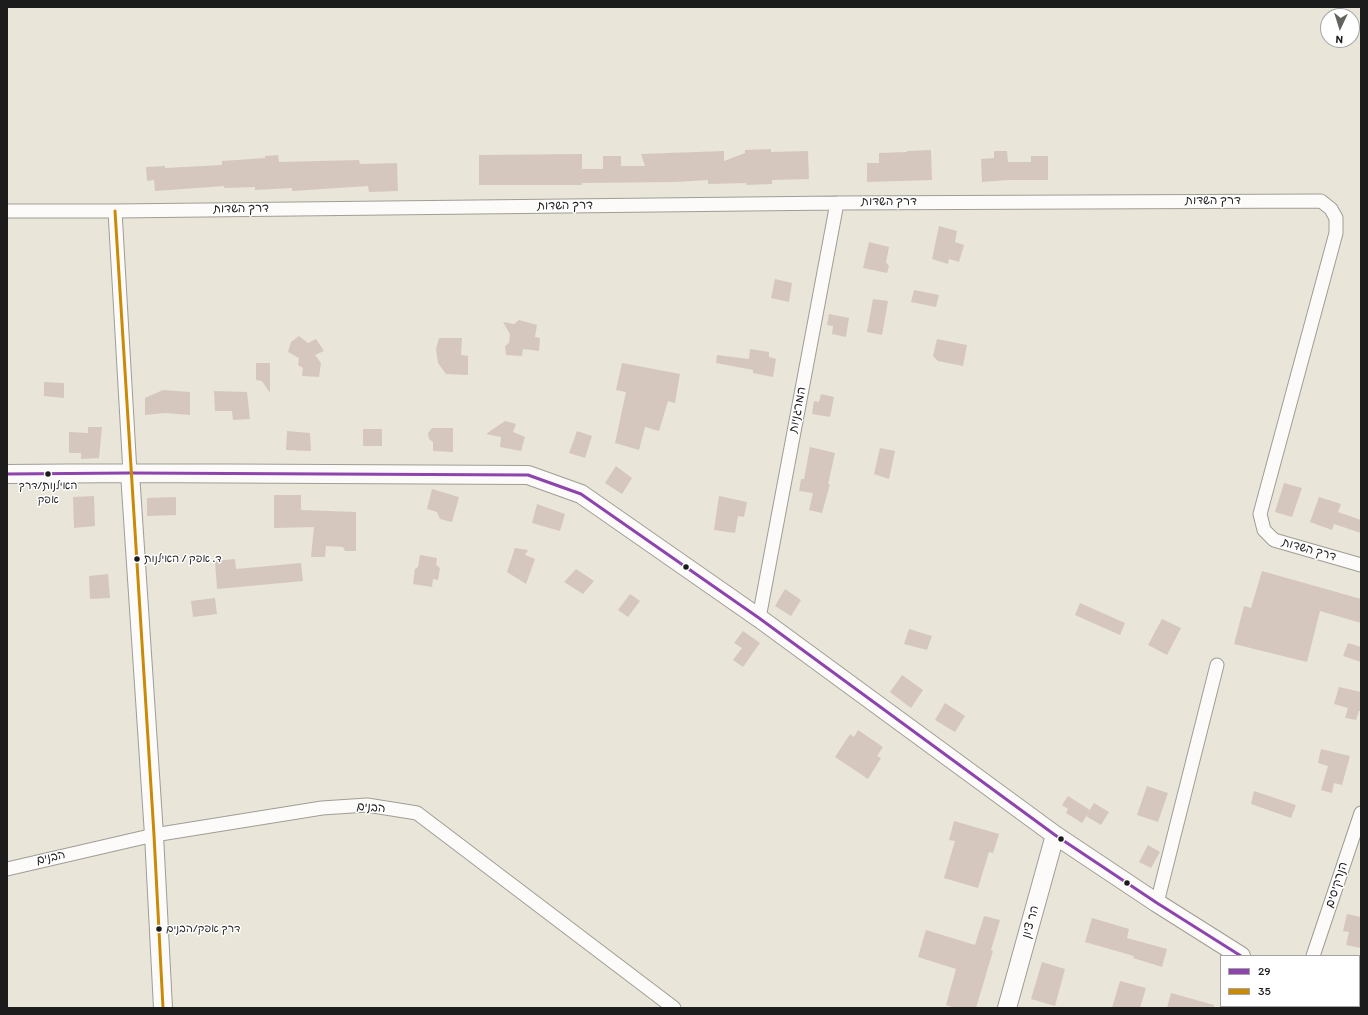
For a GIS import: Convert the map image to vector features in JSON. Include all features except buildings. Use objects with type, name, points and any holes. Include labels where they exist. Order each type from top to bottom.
[{"type":"main road","points":[[130,473],[154,835],[163,1008]]},
{"type":"main road","points":[[7,474],[130,473],[528,475],[581,494],[759,618],[1055,835],[1157,903],[1239,955]]},
{"type":"main road","name":"הר ציון","points":[[1007,1008],[1055,835]]},
{"type":"street","name":"דרך השדות","points":[[7,211],[837,202],[1321,201],[1331,209],[1336,218],[1336,233],[1260,514],[1264,530],[1274,540],[1361,565]]},
{"type":"street","name":"המרגניות","points":[[759,618],[837,202]]},
{"type":"street","points":[[114,211],[130,473]]},
{"type":"street","points":[[1157,903],[1217,665]]},
{"type":"street","name":"הבנים","points":[[7,869],[154,835],[322,808],[367,805],[417,813],[674,1008]]},
{"type":"street","name":"הנרקיסים","points":[[1313,955],[1361,813]]},
{"type":"transit line","name":"35","points":[[115,211],[154,835],[163,1008]]},
{"type":"transit line","name":"29","points":[[7,474],[130,473],[528,475],[581,494],[759,618],[1055,835],[1157,903],[1239,955]]},
{"type":"place","name":"האילנות/דרך אפק","points":[[48,474]]},
{"type":"place","name":"ד. אפק / האילנות","points":[[137,559]]},
{"type":"place","name":"דרך אפק/הבנים","points":[[159,929]]}]
